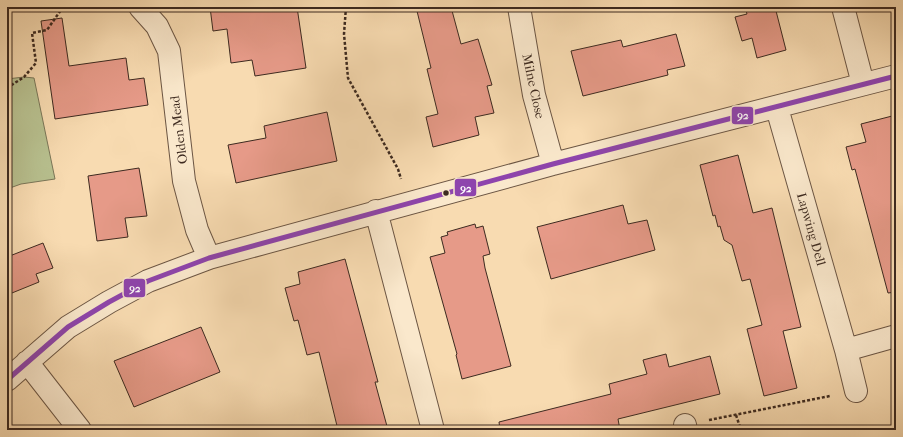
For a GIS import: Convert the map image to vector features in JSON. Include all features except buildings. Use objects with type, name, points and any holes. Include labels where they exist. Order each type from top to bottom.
[{"type":"street","name":"Olden Mead","points":[[140,7],[157,26],[169,51],[184,181],[197,230],[209,258]]},
{"type":"street","name":"Milne Close","points":[[519,7],[534,96],[553,164]]},
{"type":"street","points":[[843,7],[863,84]]},
{"type":"street","points":[[7,380],[68,327],[109,302],[148,281],[209,258],[409,202],[896,76]]},
{"type":"street","name":"Lapwing Dell","points":[[777,108],[846,350],[856,391]]},
{"type":"street","points":[[376,211],[433,430]]},
{"type":"street","points":[[846,350],[896,336]]},
{"type":"street","points":[[27,362],[80,430]]},
{"type":"path","points":[[7,88],[24,77],[36,64],[32,33],[47,30],[63,7]]},
{"type":"path","points":[[346,7],[344,34],[348,78],[398,169],[409,202]]},
{"type":"path","points":[[685,428],[736,415],[856,391]]},
{"type":"path","points":[[736,415],[741,430]]},
{"type":"green space","points":[[24,77],[34,78],[55,179],[21,184],[7,189],[7,79]]},
{"type":"transit line","name":"92","points":[[7,380],[68,327],[109,302],[148,281],[209,258],[553,164],[896,76]]}]
